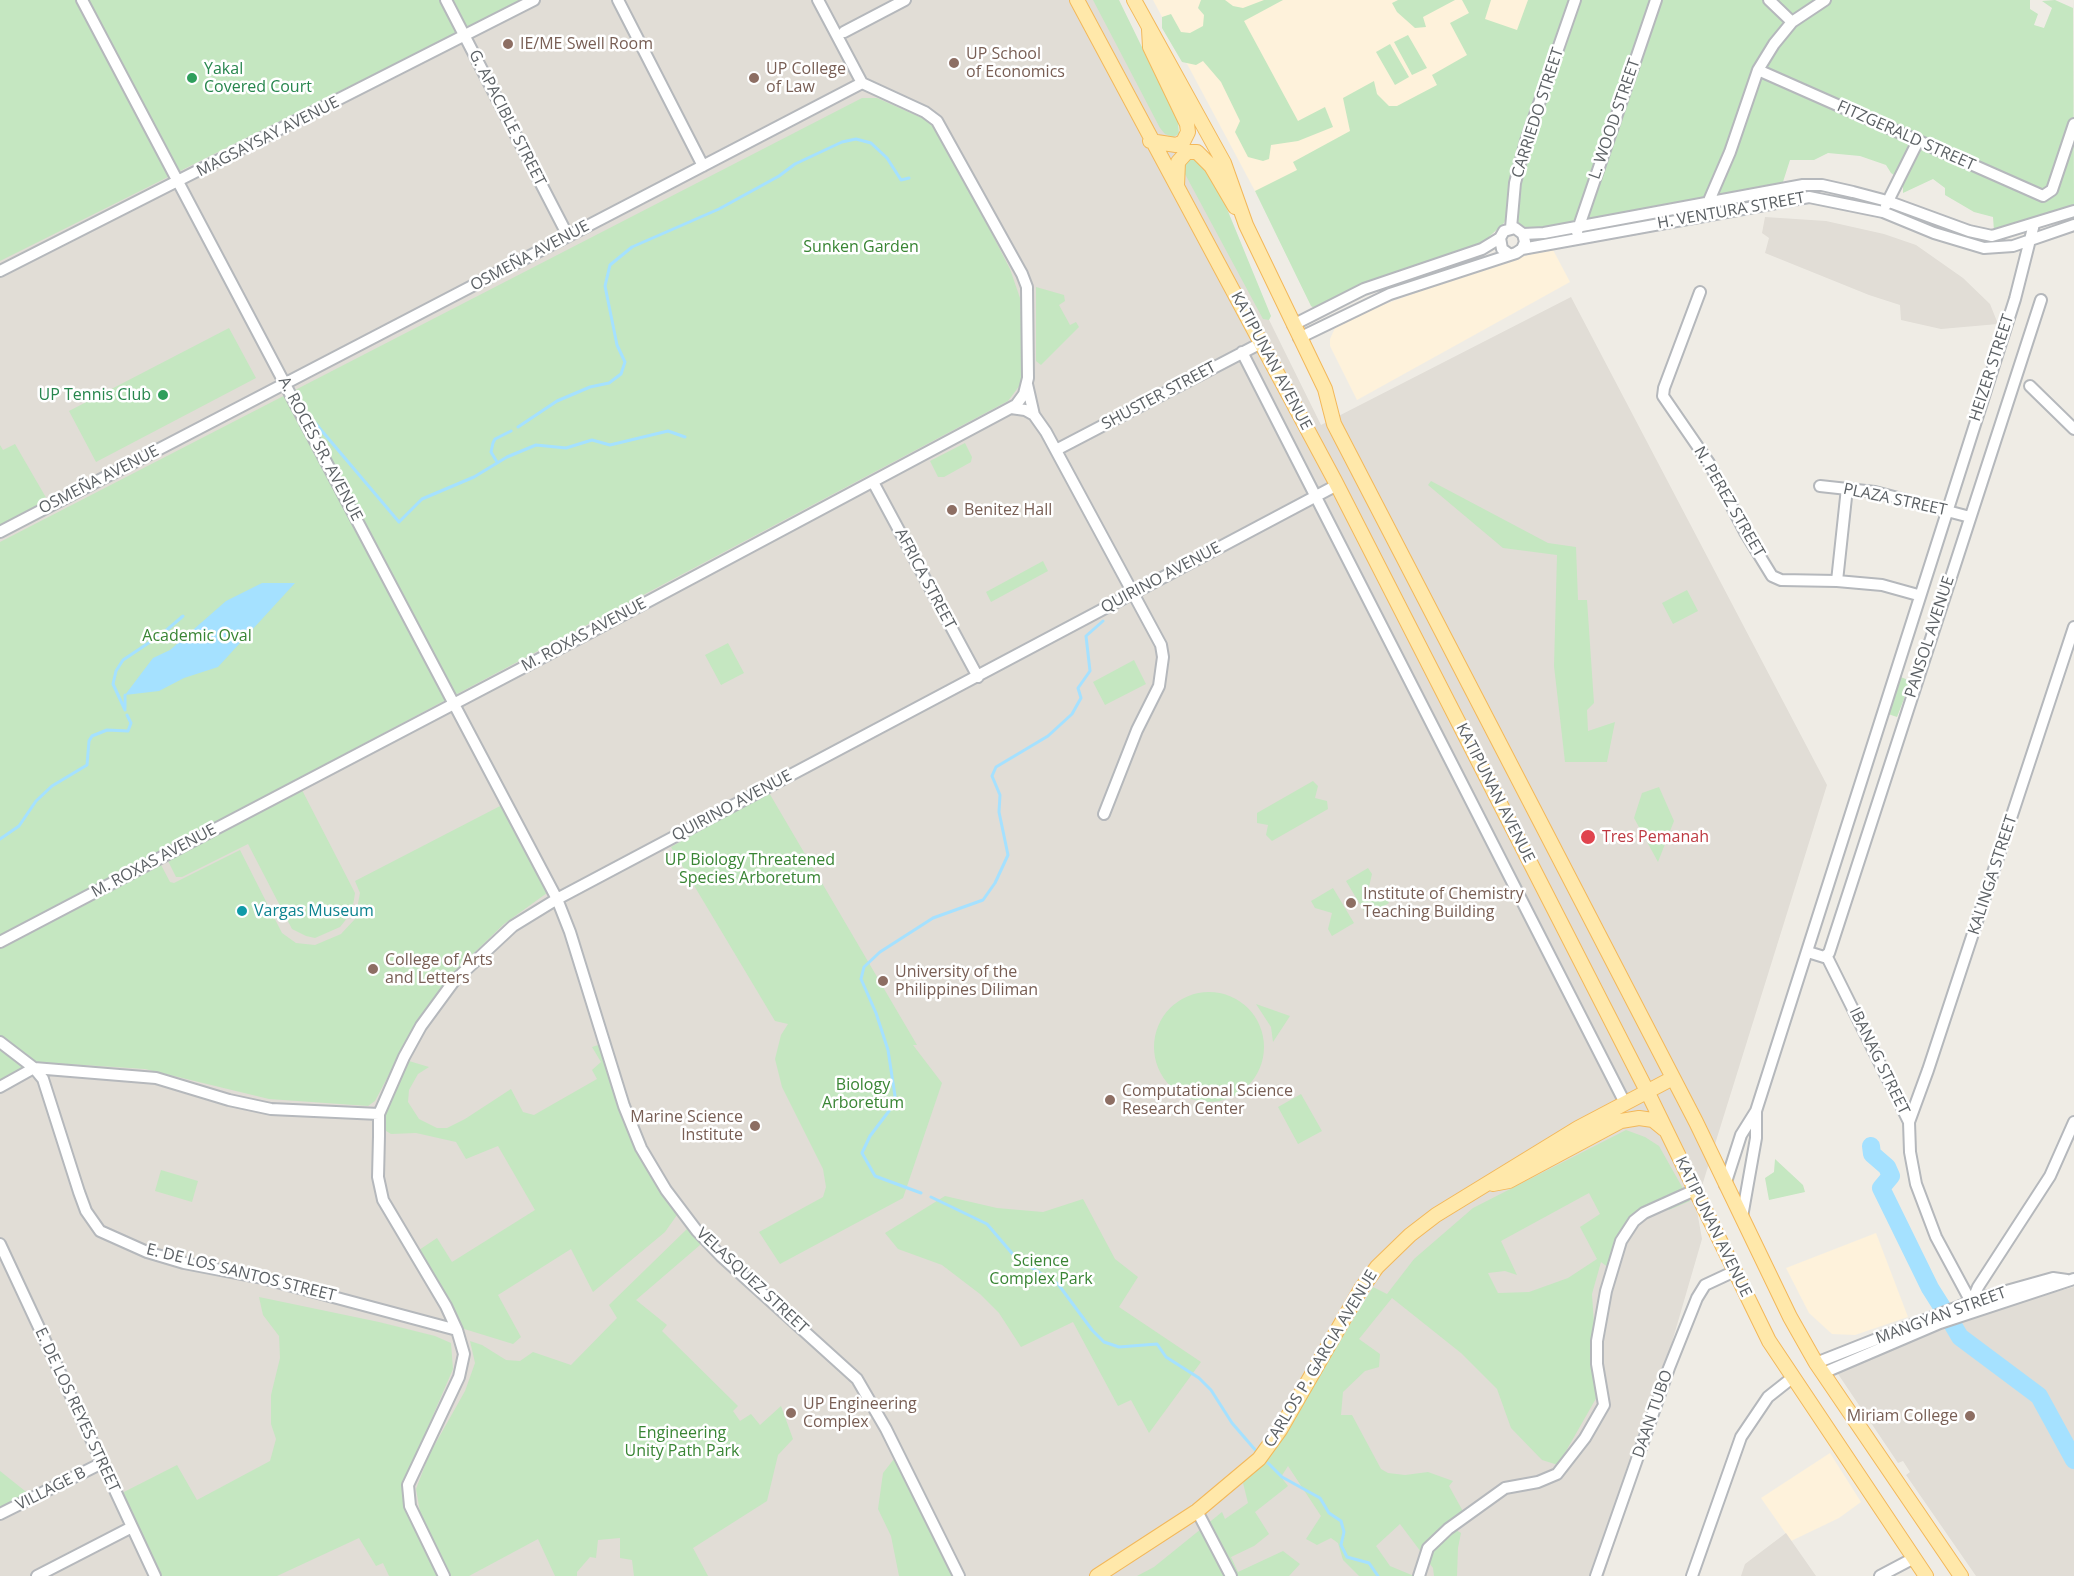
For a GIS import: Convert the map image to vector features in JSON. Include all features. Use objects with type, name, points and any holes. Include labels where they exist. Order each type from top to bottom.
[{"type":"main road","name":"KATIPUNAN AVENUE","points":[[1077,0],[1150,141],[1337,485],[1649,1095],[1768,1341],[1926,1576]]},
{"type":"main road","name":"KATIPUNAN AVENUE","points":[[1134,0],[1224,164],[1244,221],[1325,389],[1334,424],[1673,1078],[1772,1281],[1820,1368],[1961,1576]]},
{"type":"main road","points":[[1149,26],[1150,47],[1187,124],[1188,132],[1183,142],[1176,145],[1150,141]]},
{"type":"main road","points":[[1178,191],[1178,162],[1187,152],[1197,152],[1210,166],[1244,221]]},
{"type":"main road","points":[[1450,707],[1474,695]]},
{"type":"main road","points":[[1566,932],[1579,930],[1591,922]]},
{"type":"main road","points":[[1625,1103],[1634,1066]]},
{"type":"main road","name":"CARLOS P. GARCIA AVENUE","points":[[1097,1576],[1197,1511],[1235,1482],[1271,1444],[1350,1307],[1377,1267],[1427,1221],[1578,1128],[1625,1103],[1649,1095],[1673,1078]]},
{"type":"main road","points":[[1649,1095],[1662,1089],[1672,1094],[1748,1252],[1772,1281]]},
{"type":"main road","name":"CARLOS P. GARCIA AVENUE","points":[[1488,1185],[1509,1180],[1621,1121],[1639,1118],[1653,1120],[1667,1132]]},
{"type":"street","name":"A. ROCES SR. AVENUE","points":[[82,0],[557,899]]},
{"type":"street","name":"G. APACIBLE STREET","points":[[446,0],[568,236]]},
{"type":"street","name":"MAGSAYSAY AVENUE","points":[[0,271],[534,0]]},
{"type":"street","points":[[618,0],[703,166]]},
{"type":"street","points":[[818,0],[862,83],[917,108],[938,121],[1005,243],[1027,287],[1027,384],[1034,415],[1056,450],[1161,645],[1159,686],[1137,730],[1104,814]]},
{"type":"street","points":[[844,32],[905,0]]},
{"type":"street","name":"CARRIEDO STREET","points":[[1512,228],[1515,183],[1526,141],[1575,0]]},
{"type":"street","name":"L. WOOD STREET","points":[[1577,232],[1656,0]]},
{"type":"street","points":[[1769,0],[1792,22]]},
{"type":"street","points":[[1709,209],[1758,70],[1774,44],[1792,22],[1825,0]]},
{"type":"street","name":"FITZGERALD STREET","points":[[1758,70],[2043,196],[2052,190],[2074,124]]},
{"type":"street","name":"OSMEÑA AVENUE","points":[[0,532],[862,83]]},
{"type":"street","points":[[1883,213],[1918,141]]},
{"type":"street","name":"H. VENTURA STREET","points":[[1709,209],[1803,185],[1822,185],[1887,201],[1936,221],[1992,236],[2074,211]]},
{"type":"street","name":"H. VENTURA STREET","points":[[1522,249],[1577,232],[1709,209],[1809,197],[1883,213],[1934,233],[1983,248],[1995,249],[2031,240],[2074,225]]},
{"type":"street","name":"HEIZER STREET","points":[[1945,510],[2015,299],[2034,224]]},
{"type":"street","points":[[1512,228],[1523,234],[1525,242],[1522,249],[1372,301],[1296,331],[1364,289],[1482,249],[1500,238],[1504,231],[1512,228]]},
{"type":"street","name":"H. VENTURA STREET","points":[[1523,234],[1577,232]]},
{"type":"street","points":[[1500,238],[1500,246],[1509,254]]},
{"type":"street","name":"N. PEREZ STREET","points":[[1700,292],[1663,396],[1708,463],[1744,532],[1772,576],[1781,580],[1882,585],[1918,595]]},
{"type":"street","name":"PANSOL AVENUE","points":[[1827,957],[2041,300]]},
{"type":"street","name":"SHUSTER STREET","points":[[1056,450],[1261,342]]},
{"type":"street","name":"KATIPUNAN AVENUE","points":[[1242,352],[1625,1103]]},
{"type":"street","name":"M. ROXAS AVENUE","points":[[0,942],[1011,408],[1024,394],[1027,384]]},
{"type":"street","points":[[2030,386],[2074,429]]},
{"type":"street","points":[[1011,408],[1025,410],[1034,415]]},
{"type":"street","name":"AFRICA STREET","points":[[873,482],[978,677]]},
{"type":"street","name":"QUIRINO AVENUE","points":[[444,1576],[410,1506],[408,1485],[463,1365],[464,1354],[457,1330],[443,1300],[383,1200],[378,1177],[379,1114],[404,1057],[421,1026],[449,988],[513,926],[557,899],[1337,485]]},
{"type":"street","name":"PLAZA STREET","points":[[1820,486],[1847,488],[1945,510],[1970,518]]},
{"type":"street","points":[[1837,581],[1847,488]]},
{"type":"street","name":"PANSOL AVENUE","points":[[1725,1185],[1741,1135],[1756,1111],[1808,952],[1945,510]]},
{"type":"street","name":"KALINGA STREET","points":[[1909,1122],[2074,627]]},
{"type":"street","name":"VELASQUEZ STREET","points":[[557,899],[570,932],[628,1117],[641,1148],[666,1190],[689,1221],[721,1256],[856,1379],[886,1429],[959,1576]]},
{"type":"street","points":[[1808,952],[1827,957]]},
{"type":"street","name":"IBANAG STREET","points":[[1827,957],[1909,1122],[1910,1152],[1916,1184],[1936,1238],[1972,1306]]},
{"type":"street","name":"E. DE LOS SANTOS STREET","points":[[0,1042],[34,1068],[43,1079],[82,1201],[100,1231],[147,1251],[184,1263],[262,1278],[457,1330]]},
{"type":"street","points":[[0,1087],[34,1068],[156,1078],[229,1100],[271,1109],[379,1114]]},
{"type":"street","name":"PANSOL AVENUE","points":[[1742,1217],[1756,1138],[1756,1111]]},
{"type":"street","points":[[1972,1306],[2050,1176],[2074,1122]]},
{"type":"street","points":[[1419,1576],[1428,1548],[1448,1529],[1505,1488],[1538,1482],[1557,1474],[1585,1438],[1604,1405],[1597,1364],[1597,1341],[1606,1291],[1621,1241],[1634,1221],[1695,1190]]},
{"type":"street","name":"E. DE LOS REYES STREET","points":[[0,1244],[155,1576]]},
{"type":"street","name":"DAAN TUBO","points":[[1596,1576],[1669,1368],[1697,1298],[1705,1285],[1735,1271]]},
{"type":"street","name":"MANGYAN STREET","points":[[1820,1368],[1972,1306],[2071,1280]]},
{"type":"street","points":[[1692,1576],[1741,1437],[1768,1397],[1792,1378]]},
{"type":"street","name":"VILLAGE B","points":[[0,1514],[102,1463]]},
{"type":"street","points":[[1197,1511],[1232,1576]]},
{"type":"street","points":[[37,1576],[132,1527]]},
{"type":"street","points":[[1880,1576],[1914,1558]]},
{"type":"shaded area","name":"University of the Philippines Diliman","points":[[0,0],[1111,0],[1321,425],[1571,297],[1827,785],[1696,1205],[1702,1239],[1604,1576],[0,1576]]},
{"type":"shaded area","points":[[1153,0],[1569,0],[1279,236]]},
{"type":"shaded area","points":[[1765,217],[1826,221],[1884,234],[1916,245],[1963,278],[1990,304],[1998,324],[1941,329],[1901,320],[1900,305],[1869,295],[1765,253],[1769,238],[1762,233]]},
{"type":"shaded area","points":[[1552,248],[1570,282],[1357,400],[1330,346],[1330,339],[1335,328],[1374,308],[1487,267]]},
{"type":"shaded area","points":[[1876,1233],[1908,1317],[1855,1335],[1832,1334],[1809,1313],[1786,1268]]},
{"type":"shaded area","name":"Miriam College","points":[[2074,1287],[2074,1576],[1976,1576],[1906,1475],[1910,1472],[1903,1461],[1898,1463],[1836,1371],[1976,1313]]},
{"type":"shaded area","points":[[1830,1453],[1861,1502],[1839,1518],[1791,1541],[1761,1498]]},
{"type":"shaded area","points":[[1786,1533],[1816,1576],[1741,1576],[1745,1564]]},
{"type":"green space","points":[[0,0],[522,0],[0,261]]},
{"type":"green space","points":[[1093,0],[1119,0],[1178,121],[1179,134],[1173,137],[1165,134],[1160,128]]},
{"type":"green space","points":[[1201,0],[1225,0],[1233,6],[1243,8],[1264,0],[1283,0],[1244,21],[1298,121],[1325,107],[1333,127],[1298,141],[1271,145],[1269,159],[1263,161],[1248,157],[1235,132],[1240,121],[1221,82],[1203,61],[1196,65],[1182,62],[1162,28],[1162,17],[1171,14],[1181,32],[1190,33],[1203,26],[1204,15],[1198,8]]},
{"type":"green space","points":[[1398,0],[1455,0],[1423,17],[1426,27],[1415,28],[1397,12],[1392,3]]},
{"type":"green space","points":[[1462,0],[1491,0],[1485,19],[1517,30],[1528,0],[2030,0],[2030,9],[2038,14],[2034,25],[2044,28],[2052,8],[2042,1],[2055,0],[2073,8],[2074,206],[1994,231],[1993,217],[1974,212],[1945,195],[1945,188],[1933,179],[1903,193],[1903,181],[1891,173],[1886,165],[1860,156],[1828,153],[1814,160],[1790,160],[1782,185],[1533,230],[1518,224],[1516,216],[1508,215],[1504,223],[1478,247],[1317,310],[1311,306],[1255,191],[1297,170],[1293,162],[1350,131],[1343,98],[1374,81],[1377,94],[1389,106],[1397,106],[1437,85],[1432,75],[1467,55],[1450,23],[1469,13]]},
{"type":"green space","points":[[1408,35],[1427,68],[1412,75],[1394,42]]},
{"type":"green space","points":[[1390,44],[1409,77],[1395,85],[1376,52]]},
{"type":"green space","name":"Academic Oval","points":[[862,98],[877,98],[931,122],[941,135],[1010,269],[1020,298],[1023,372],[1020,385],[1008,401],[0,937],[0,542]]},
{"type":"green space","points":[[1194,156],[1225,204],[1271,316],[1269,320],[1263,319],[1185,174],[1183,161]]},
{"type":"green space","points":[[1036,287],[1064,295],[1065,301],[1059,305],[1070,325],[1076,322],[1079,327],[1041,365],[1036,361]]},
{"type":"green space","name":"UP Tennis Club","points":[[229,328],[256,378],[96,462],[69,411]]},
{"type":"green space","points":[[965,443],[972,457],[971,462],[944,477],[938,477],[930,461]]},
{"type":"green space","points":[[15,444],[48,501],[0,526],[0,445],[3,450]]},
{"type":"green space","points":[[1431,481],[1548,543],[1576,547],[1578,600],[1587,600],[1594,703],[1587,710],[1588,731],[1615,722],[1607,762],[1565,762],[1554,666],[1557,555],[1503,548],[1428,485]]},
{"type":"green space","points":[[1043,561],[1048,571],[991,602],[986,592]]},
{"type":"green space","points":[[1687,590],[1698,611],[1673,624],[1662,603]]},
{"type":"green space","points":[[728,643],[744,673],[721,685],[705,655]]},
{"type":"green space","points":[[1134,660],[1146,684],[1105,705],[1093,682]]},
{"type":"green space","points":[[1898,676],[1911,681],[1897,717],[1885,713]]},
{"type":"green space","points":[[1313,781],[1318,786],[1315,798],[1327,801],[1328,809],[1272,841],[1266,835],[1268,825],[1257,823],[1257,813]]},
{"type":"green space","points":[[1659,787],[1674,821],[1658,862],[1634,818],[1642,793]]},
{"type":"green space","points":[[302,790],[355,893],[352,912],[340,927],[315,938],[292,929],[248,844],[182,877],[176,877],[168,861]]},
{"type":"green space","points":[[768,791],[917,1045],[913,1045],[942,1083],[903,1198],[780,1264],[759,1232],[823,1197],[826,1187],[823,1169],[782,1087],[775,1059],[781,1035],[788,1024],[775,1021],[671,847]]},
{"type":"green space","points":[[504,804],[547,893],[504,924],[452,974],[412,1031],[375,1101],[368,1106],[269,1099],[145,1069],[36,1062],[0,1037],[0,947],[159,861],[170,882],[174,883],[240,850],[282,933],[296,943],[315,945],[341,934],[355,919],[360,893],[355,881]]},
{"type":"green space","points":[[1368,868],[1372,874],[1368,891],[1384,895],[1389,903],[1367,916],[1346,881]]},
{"type":"green space","points":[[1333,888],[1354,923],[1332,936],[1328,929],[1332,913],[1315,908],[1311,901]]},
{"type":"green space","points":[[1209,992],[1230,997],[1248,1008],[1259,1026],[1264,1047],[1259,1068],[1248,1086],[1230,1097],[1209,1102],[1188,1097],[1170,1086],[1159,1068],[1154,1047],[1159,1026],[1170,1008],[1188,997]]},
{"type":"green space","points":[[1256,1004],[1290,1016],[1273,1042],[1271,1027]]},
{"type":"green space","points":[[601,1044],[626,1124],[655,1183],[677,1215],[665,1232],[593,1292],[571,1249],[498,1295],[521,1337],[513,1344],[461,1328],[459,1318],[419,1250],[437,1238],[452,1262],[535,1210],[498,1146],[466,1159],[456,1142],[416,1133],[391,1134],[383,1129],[384,1111],[409,1061],[429,1067],[418,1074],[409,1090],[408,1102],[419,1119],[437,1128],[447,1128],[465,1119],[511,1089],[523,1112],[534,1115],[597,1079],[592,1070],[601,1062],[592,1047]]},
{"type":"green space","points":[[0,1050],[24,1069],[0,1081]]},
{"type":"green space","points":[[1301,1094],[1322,1131],[1298,1144],[1278,1107]]},
{"type":"green space","points":[[1626,1130],[1645,1137],[1659,1146],[1690,1201],[1669,1210],[1660,1202],[1628,1219],[1625,1239],[1609,1268],[1601,1262],[1592,1294],[1593,1363],[1598,1395],[1558,1465],[1542,1460],[1511,1428],[1497,1389],[1461,1353],[1392,1298],[1359,1339],[1380,1354],[1379,1367],[1365,1371],[1343,1392],[1341,1415],[1352,1415],[1381,1469],[1388,1473],[1405,1475],[1428,1472],[1453,1481],[1449,1486],[1465,1515],[1448,1525],[1461,1533],[1457,1576],[1434,1576],[1433,1568],[1400,1524],[1376,1546],[1390,1566],[1414,1576],[1359,1576],[1343,1560],[1338,1543],[1331,1538],[1317,1545],[1306,1539],[1321,1516],[1288,1466],[1281,1477],[1288,1486],[1255,1512],[1269,1534],[1254,1546],[1231,1557],[1238,1572],[1283,1551],[1300,1564],[1289,1576],[1137,1576],[1154,1567],[1222,1512],[1225,1519],[1248,1503],[1243,1483],[1284,1437],[1303,1401],[1373,1287],[1387,1294],[1414,1259],[1473,1208]],"holes":[[[1589,1193],[1600,1214],[1580,1227],[1597,1259],[1568,1278],[1529,1292],[1498,1293],[1488,1273],[1505,1271],[1517,1275],[1501,1241]]]},
{"type":"green space","points":[[1775,1159],[1803,1185],[1805,1192],[1769,1200],[1765,1178],[1774,1172]]},
{"type":"green space","points":[[161,1170],[198,1181],[192,1202],[155,1191]]},
{"type":"green space","name":"Science Complex Park","points":[[945,1196],[997,1208],[1043,1212],[1083,1199],[1115,1259],[1138,1277],[1119,1307],[1201,1362],[1149,1433],[1131,1400],[1118,1406],[1073,1322],[1021,1347],[999,1313],[980,1294],[942,1265],[898,1249],[885,1233]]},
{"type":"green space","name":"Engineering Unity Path Park","points":[[688,1228],[700,1238],[700,1245],[636,1300],[667,1325],[662,1331],[738,1406],[733,1411],[740,1421],[751,1414],[760,1425],[781,1406],[793,1439],[778,1455],[767,1501],[693,1548],[708,1576],[634,1576],[632,1560],[620,1558],[620,1538],[598,1540],[596,1558],[590,1557],[577,1572],[577,1576],[555,1576],[538,1539],[469,1576],[451,1576],[420,1512],[416,1489],[429,1455],[465,1391],[475,1363],[470,1341],[482,1345],[506,1360],[520,1361],[533,1352],[571,1365],[617,1318],[609,1305]]},
{"type":"green space","points":[[259,1297],[379,1322],[435,1336],[451,1343],[453,1369],[403,1485],[404,1498],[439,1576],[389,1576],[383,1563],[376,1566],[359,1538],[277,1576],[158,1576],[120,1494],[177,1465],[197,1500],[270,1461],[276,1439],[271,1424],[271,1395],[280,1358],[279,1336],[263,1315]]},
{"type":"green space","points":[[894,1459],[952,1576],[899,1576],[891,1536],[878,1509],[883,1473]]},
{"type":"green space","points":[[0,1471],[30,1495],[0,1511]]},
{"type":"water","points":[[262,583],[295,583],[218,667],[184,678],[159,691],[125,695],[153,658],[170,650],[226,601]]},
{"type":"waterway","points":[[518,427],[557,401],[590,387],[609,383],[621,374],[625,362],[617,345],[605,286],[610,265],[632,247],[719,209],[779,176],[795,164],[842,142],[856,139],[871,143],[887,158],[901,180],[909,178]]},
{"type":"waterway","points":[[305,411],[399,522],[422,499],[474,477],[507,457],[536,445],[566,448],[592,440],[610,445],[668,431],[685,437]]},
{"type":"waterway","points":[[497,462],[491,452],[493,443],[495,439],[511,431]]},
{"type":"waterway","points":[[125,710],[113,684],[116,671],[123,660],[162,634],[183,616]]},
{"type":"waterway","points":[[921,1193],[875,1176],[862,1153],[870,1136],[889,1111],[895,1096],[888,1050],[876,1013],[861,979],[864,967],[880,952],[933,918],[983,900],[995,883],[1008,855],[999,812],[1000,795],[992,776],[996,767],[1048,736],[1072,714],[1081,698],[1078,688],[1090,671],[1086,636],[1103,621]]},
{"type":"waterway","points":[[125,695],[125,708]]},
{"type":"waterway","points":[[0,839],[19,826],[36,801],[52,786],[87,765],[89,741],[92,736],[107,730],[128,731],[131,723],[127,715]]},
{"type":"waterway","points":[[1871,1146],[1872,1154],[1887,1167],[1891,1176],[1881,1188],[1930,1288],[1942,1307]]},
{"type":"waterway","points":[[931,1197],[987,1224],[1016,1258],[1058,1284],[1092,1330],[1104,1342],[1119,1347],[1157,1344],[1166,1357],[1199,1378],[1211,1390],[1232,1423],[1257,1452]]},
{"type":"waterway","points":[[1950,1320],[1960,1337],[2039,1396],[2074,1460]]},
{"type":"waterway","points":[[1268,1463],[1282,1477],[1320,1498],[1329,1513],[1341,1521],[1344,1532],[1341,1545],[1347,1557],[1369,1563],[1378,1576]]},
{"type":"place","name":"IE/ME Swell Room","points":[[508,44]]},
{"type":"place","name":"UP School of Economics","points":[[954,63]]},
{"type":"place","name":"Yakal Covered Court","points":[[192,78]]},
{"type":"place","name":"UP College of Law","points":[[754,78]]},
{"type":"place","name":"UP Tennis Club","points":[[163,395]]},
{"type":"place","name":"Benitez Hall","points":[[952,510]]},
{"type":"place","name":"Tres Pemanah","points":[[1588,837]]},
{"type":"place","name":"Institute of Chemistry Teaching Building","points":[[1351,903]]},
{"type":"place","name":"Vargas Museum","points":[[242,911]]},
{"type":"place","name":"College of Arts and Letters","points":[[373,969]]},
{"type":"place","name":"University of the Philippines Diliman","points":[[883,981]]},
{"type":"place","name":"Computational Science Research Center","points":[[1110,1100]]},
{"type":"place","name":"Marine Science Institute","points":[[755,1126]]},
{"type":"place","name":"UP Engineering Complex","points":[[791,1413]]},
{"type":"place","name":"Miriam College","points":[[1970,1416]]},
{"type":"park label","name":"Sunken Garden","points":[[861,247]]},
{"type":"park label","name":"UP Biology Threatened Species Arboretum","points":[[750,869]]},
{"type":"park label","name":"Biology Arboretum","points":[[863,1094]]}]
